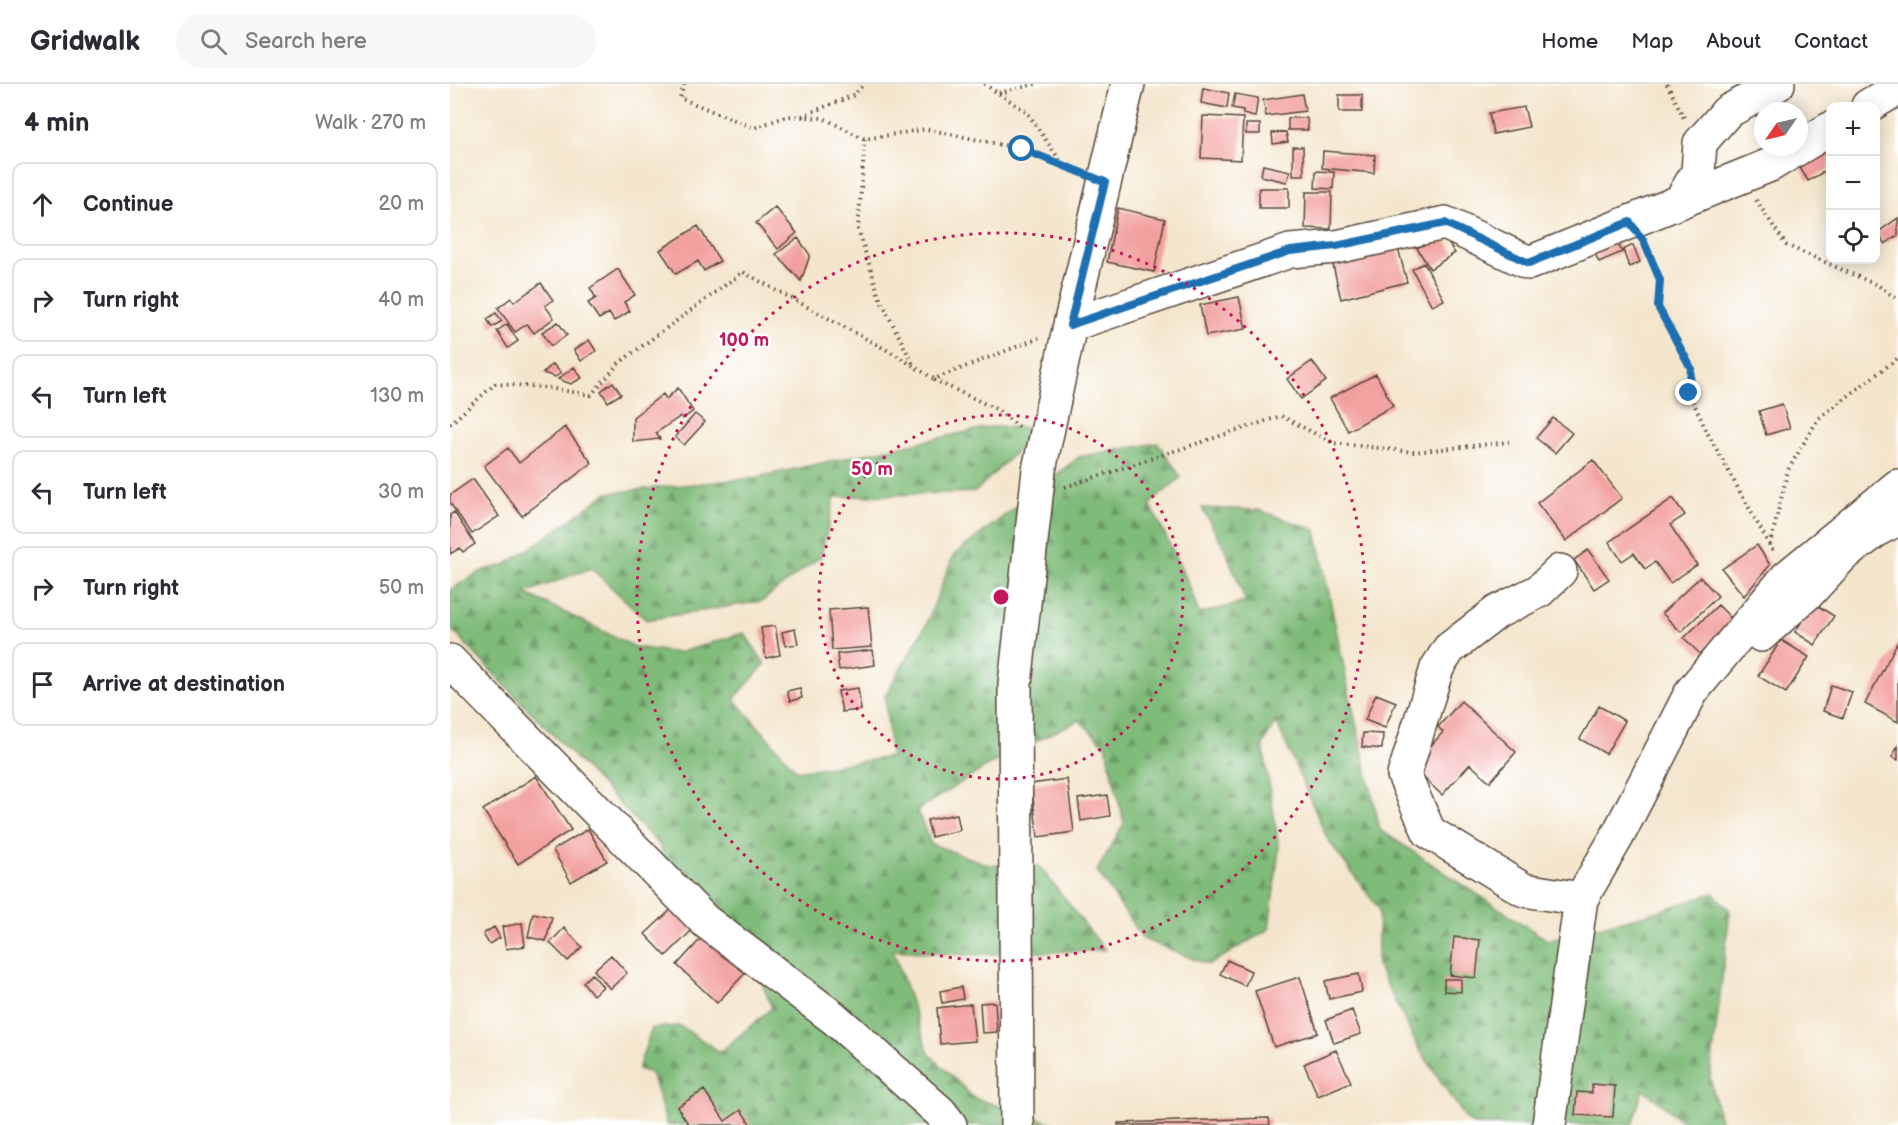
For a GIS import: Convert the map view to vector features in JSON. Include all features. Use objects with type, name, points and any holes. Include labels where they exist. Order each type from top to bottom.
[{"type":"street","points":[[1017,1125],[1016,684],[1036,497],[1044,446],[1070,325],[1128,84]]},
{"type":"street","points":[[1680,202],[1698,172],[1700,143],[1727,112],[1778,84]]},
{"type":"street","points":[[1875,102],[1898,88]]},
{"type":"street","points":[[1070,325],[1290,251],[1336,246],[1445,223],[1529,263],[1770,165],[1826,131]]},
{"type":"street","points":[[1550,1125],[1581,899],[1618,835],[1692,691],[1787,577],[1898,486]]},
{"type":"street","points":[[1692,691],[1707,685],[1810,591],[1842,556],[1878,529],[1898,519]]},
{"type":"street","points":[[1560,572],[1539,591],[1497,612],[1449,650],[1437,668],[1404,774],[1428,832],[1524,890],[1581,899]]},
{"type":"street","points":[[450,661],[705,921],[834,1018],[940,1112],[950,1125]]},
{"type":"path","points":[[684,84],[680,98],[754,128],[788,116],[823,118],[865,139],[926,129],[1022,149],[1105,182]]},
{"type":"path","points":[[801,117],[854,95],[864,84]]},
{"type":"path","points":[[984,84],[1027,112],[1064,166]]},
{"type":"path","points":[[999,93],[1036,84]]},
{"type":"path","points":[[1667,84],[1677,107],[1700,143]]},
{"type":"path","points":[[865,139],[858,229],[880,299],[914,367]]},
{"type":"path","points":[[1741,177],[1786,245],[1879,286],[1898,300]]},
{"type":"path","points":[[1630,222],[1644,242],[1660,280],[1658,307],[1691,368],[1689,393],[1708,434],[1787,577]]},
{"type":"path","points":[[450,424],[495,384],[542,387],[591,395],[619,363],[743,272],[934,379],[996,409],[1044,446]]},
{"type":"path","points":[[934,379],[1070,325]]},
{"type":"path","points":[[1770,545],[1788,470],[1818,419],[1898,358]]},
{"type":"path","points":[[1036,497],[1281,416],[1333,443],[1414,452],[1509,442]]},
{"type":"green space","points":[[990,427],[1040,428],[975,492],[835,497],[821,556],[762,601],[646,620],[591,568],[525,593],[635,647],[678,653],[744,633],[765,664],[734,699],[797,771],[891,757],[885,696],[926,625],[953,556],[1079,457],[1158,443],[1181,477],[1150,504],[1188,582],[1199,614],[1246,602],[1226,551],[1202,508],[1258,510],[1316,530],[1380,830],[1547,940],[1653,913],[1713,893],[1730,911],[1710,1078],[1721,1125],[1687,1125],[1643,1089],[1632,1125],[1474,1125],[1466,1119],[1418,1047],[1377,965],[1379,909],[1328,840],[1276,721],[1263,745],[1279,848],[1269,929],[1209,965],[1143,939],[1097,871],[1124,823],[1106,746],[1079,720],[997,760],[917,810],[931,844],[989,865],[1039,866],[1105,950],[966,955],[893,950],[929,1054],[974,1098],[1058,1125],[667,1125],[651,1073],[638,1069],[652,1028],[680,1026],[720,1052],[772,1008],[759,976],[666,884],[661,847],[450,628],[450,590],[484,570],[505,565],[607,493],[753,478]]},
{"type":"building","points":[[1203,88],[1229,93],[1227,108],[1201,103]]},
{"type":"building","points":[[1235,94],[1258,98],[1255,117],[1243,114],[1243,110],[1232,108]]},
{"type":"building","points":[[1302,94],[1305,111],[1266,116],[1263,100]]},
{"type":"building","points":[[1339,95],[1362,95],[1362,112],[1339,112]]},
{"type":"building","points":[[1524,107],[1529,127],[1493,134],[1489,113]]},
{"type":"building","points":[[1203,116],[1243,118],[1241,160],[1201,158]]},
{"type":"building","points":[[1288,118],[1307,118],[1308,130],[1288,130]]},
{"type":"building","points":[[1246,124],[1260,124],[1260,134],[1246,134]]},
{"type":"building","points":[[1286,132],[1288,142],[1273,144],[1272,133]]},
{"type":"building","points":[[1826,142],[1826,170],[1808,181],[1796,161],[1808,156],[1808,154]]},
{"type":"building","points":[[1293,147],[1303,147],[1304,175],[1293,175]]},
{"type":"building","points":[[1323,151],[1375,155],[1374,173],[1322,168]]},
{"type":"building","points":[[1263,165],[1290,171],[1287,182],[1261,176]]},
{"type":"building","points":[[1316,171],[1334,172],[1333,189],[1315,188]]},
{"type":"building","points":[[1259,188],[1289,188],[1289,208],[1259,208]]},
{"type":"building","points":[[1306,192],[1332,192],[1331,229],[1305,228]]},
{"type":"building","points":[[775,207],[797,233],[778,249],[756,223]]},
{"type":"building","points":[[1118,208],[1165,219],[1154,272],[1107,262]]},
{"type":"building","points":[[1898,218],[1898,235],[1885,244],[1880,237],[1880,231]]},
{"type":"building","points":[[698,226],[720,261],[704,271],[698,261],[676,274],[660,250]]},
{"type":"building","points":[[1441,233],[1455,253],[1430,269],[1417,248]]},
{"type":"building","points":[[1614,236],[1622,252],[1599,262],[1591,246]]},
{"type":"building","points":[[798,238],[810,255],[801,281],[776,254]]},
{"type":"building","points":[[1397,244],[1407,282],[1341,299],[1332,261]]},
{"type":"building","points":[[1633,245],[1640,262],[1629,267],[1623,250]]},
{"type":"building","points":[[1424,263],[1444,300],[1432,306],[1412,269]]},
{"type":"building","points":[[618,269],[635,295],[624,302],[630,311],[614,321],[609,313],[599,319],[588,303],[596,298],[590,288]]},
{"type":"building","points":[[541,283],[553,300],[545,306],[554,318],[534,333],[527,324],[515,332],[498,308],[511,298],[514,302]]},
{"type":"building","points":[[1239,297],[1246,329],[1206,336],[1200,305]]},
{"type":"building","points":[[496,313],[502,321],[492,327],[487,319]]},
{"type":"building","points":[[558,322],[567,335],[551,346],[542,332]]},
{"type":"building","points":[[507,324],[518,341],[508,348],[497,331]]},
{"type":"building","points":[[589,340],[596,351],[581,361],[574,350]]},
{"type":"building","points":[[1312,361],[1326,381],[1301,399],[1287,379]]},
{"type":"building","points":[[553,364],[561,373],[555,377],[543,373]]},
{"type":"building","points":[[574,367],[582,378],[571,384],[558,379]]},
{"type":"building","points":[[1376,374],[1393,406],[1348,431],[1330,398]]},
{"type":"building","points":[[613,382],[621,394],[608,402],[601,391]]},
{"type":"building","points":[[678,388],[693,411],[683,419],[681,416],[656,433],[660,439],[633,442],[633,417],[663,394],[666,399]]},
{"type":"building","points":[[1782,404],[1790,428],[1766,435],[1759,411]]},
{"type":"building","points":[[695,414],[705,422],[684,445],[675,437]]},
{"type":"building","points":[[1553,418],[1572,433],[1555,453],[1536,438]]},
{"type":"building","points":[[565,427],[592,463],[522,516],[484,466],[508,448],[519,463]]},
{"type":"building","points":[[1593,460],[1622,498],[1566,541],[1537,503]]},
{"type":"building","points":[[473,479],[499,516],[472,534],[450,503],[450,495]]},
{"type":"building","points":[[1673,498],[1685,515],[1670,525],[1697,565],[1670,583],[1655,562],[1645,569],[1634,553],[1622,561],[1609,542]]},
{"type":"building","points":[[454,512],[475,544],[463,552],[460,548],[450,554],[450,515]]},
{"type":"building","points":[[1757,545],[1770,565],[1744,596],[1722,569]]},
{"type":"building","points":[[1588,550],[1609,579],[1594,589],[1574,560]]},
{"type":"building","points":[[1700,577],[1718,596],[1681,632],[1662,613]]},
{"type":"building","points":[[1813,603],[1834,616],[1815,645],[1795,632]]},
{"type":"building","points":[[1718,605],[1733,620],[1700,654],[1684,638]]},
{"type":"building","points":[[868,607],[872,647],[832,650],[829,610]]},
{"type":"building","points":[[775,626],[780,655],[766,658],[761,628]]},
{"type":"building","points":[[795,629],[798,644],[785,646],[782,632]]},
{"type":"building","points":[[1781,640],[1809,657],[1786,693],[1758,676]]},
{"type":"building","points":[[1898,641],[1898,722],[1865,704]]},
{"type":"building","points":[[873,650],[875,665],[839,670],[837,654]]},
{"type":"building","points":[[1831,685],[1852,692],[1843,718],[1823,711]]},
{"type":"building","points":[[800,688],[802,698],[790,701],[787,691]]},
{"type":"building","points":[[858,688],[861,710],[842,712],[838,691]]},
{"type":"building","points":[[1376,694],[1396,702],[1385,728],[1365,720]]},
{"type":"building","points":[[1461,701],[1516,752],[1490,782],[1470,764],[1442,795],[1412,767],[1443,732],[1438,727]]},
{"type":"building","points":[[1599,706],[1625,721],[1606,754],[1580,739]]},
{"type":"building","points":[[1363,733],[1383,734],[1382,749],[1362,747]]},
{"type":"building","points":[[1898,745],[1898,760],[1892,757]]},
{"type":"building","points":[[536,776],[571,830],[518,864],[483,810]]},
{"type":"building","points":[[1067,779],[1074,832],[1038,837],[1031,784]]},
{"type":"building","points":[[1107,795],[1110,816],[1081,821],[1078,799]]},
{"type":"building","points":[[957,814],[960,830],[931,837],[927,820]]},
{"type":"building","points":[[588,829],[607,861],[571,882],[553,850]]},
{"type":"building","points":[[676,905],[696,926],[666,956],[645,934]]},
{"type":"building","points":[[533,913],[552,917],[546,941],[528,937]]},
{"type":"building","points":[[522,923],[525,946],[506,949],[502,927]]},
{"type":"building","points":[[494,927],[500,938],[489,944],[483,934]]},
{"type":"building","points":[[564,928],[582,947],[568,961],[550,943]]},
{"type":"building","points":[[706,933],[747,971],[717,1003],[677,965]]},
{"type":"building","points":[[1454,937],[1480,940],[1476,978],[1450,975]]},
{"type":"building","points":[[611,955],[627,973],[610,989],[594,970]]},
{"type":"building","points":[[1227,960],[1251,971],[1245,986],[1220,974]]},
{"type":"building","points":[[592,974],[603,987],[593,995],[583,982]]},
{"type":"building","points":[[1359,974],[1362,992],[1329,999],[1325,981]]},
{"type":"building","points":[[1300,977],[1318,1033],[1274,1047],[1255,991]]},
{"type":"building","points":[[1444,979],[1461,979],[1461,992],[1444,991]]},
{"type":"building","points":[[961,987],[963,999],[942,1003],[940,991]]},
{"type":"building","points":[[995,1002],[997,1032],[982,1033],[980,1003]]},
{"type":"building","points":[[971,1004],[975,1041],[940,1044],[937,1008]]},
{"type":"building","points":[[1352,1010],[1361,1034],[1334,1043],[1326,1020]]},
{"type":"building","points":[[1336,1050],[1351,1082],[1318,1096],[1304,1064]]},
{"type":"building","points":[[1592,1084],[1615,1086],[1613,1117],[1575,1115],[1577,1092],[1592,1093]]},
{"type":"building","points":[[704,1090],[725,1121],[741,1110],[751,1125],[689,1125],[677,1107]]},
{"type":"building","points":[[1269,1118],[1270,1125],[1118,1125],[1118,1123]]},
{"type":"route","points":[[1022,149],[1105,182],[1070,325],[1290,251],[1336,246],[1445,223],[1529,263],[1630,222],[1644,242],[1660,280],[1658,307],[1691,368],[1689,393]]}]
